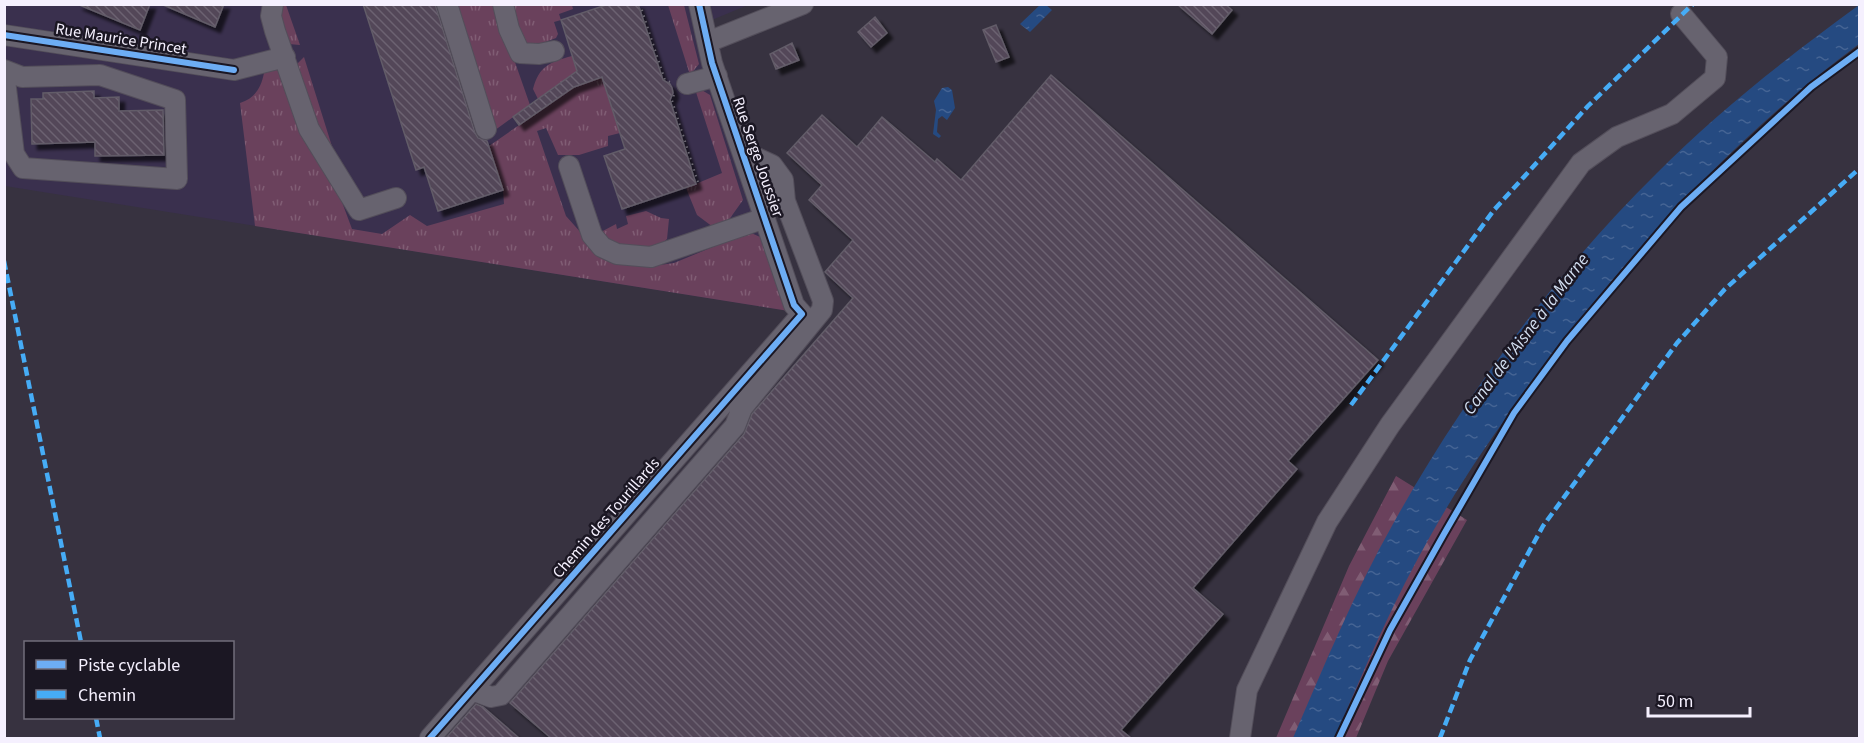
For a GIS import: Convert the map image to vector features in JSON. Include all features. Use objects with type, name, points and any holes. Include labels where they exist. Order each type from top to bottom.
[{"type":"street","points":[[273,4],[272,16],[309,129],[359,210],[396,198]]},
{"type":"street","points":[[447,4],[486,129]]},
{"type":"street","points":[[503,4],[509,29],[520,53],[539,54],[554,51]]},
{"type":"street","name":"Rue Serge Joussier","points":[[699,4],[717,76],[744,158],[794,305],[802,314]]},
{"type":"street","points":[[708,42],[803,4]]},
{"type":"street","points":[[1240,738],[1247,690],[1327,522],[1390,425],[1581,163],[1617,137],[1672,114],[1715,78],[1717,57],[1681,14]]},
{"type":"street","name":"Rue Maurice Princet","points":[[4,35],[234,70],[285,57]]},
{"type":"street","points":[[4,71],[22,77],[100,75],[175,100],[177,179],[23,168],[14,154],[4,71]]},
{"type":"street","points":[[680,88],[717,76]]},
{"type":"street","points":[[736,402],[822,310],[823,301],[785,201],[783,180],[772,165],[759,159],[744,158]]},
{"type":"street","points":[[569,166],[591,235],[602,247],[617,254],[651,257],[765,218]]},
{"type":"street","name":"Chemin des Tourillards","points":[[430,738],[736,402],[802,314]]},
{"type":"path","points":[[640,4],[665,80],[680,88],[672,100],[698,183]]},
{"type":"shaded area","points":[[4,5],[748,5],[707,22],[789,311],[5,186]]},
{"type":"green space","points":[[278,5],[286,5],[300,45],[289,44],[278,14]]},
{"type":"green space","points":[[453,5],[495,5],[530,105],[491,133]]},
{"type":"green space","points":[[507,5],[572,5],[573,9],[559,14],[561,20],[554,22],[558,34],[556,38],[535,46],[526,46]]},
{"type":"green space","points":[[668,5],[684,5],[699,64],[690,75]]},
{"type":"green space","points":[[572,56],[577,71],[538,99],[533,89],[542,70],[557,60]]},
{"type":"green space","points":[[304,57],[335,156],[324,145],[296,65]]},
{"type":"green space","points":[[274,69],[279,71],[336,186],[352,229],[382,234],[410,215],[427,226],[504,204],[503,190],[489,146],[581,82],[582,84],[602,77],[620,133],[608,136],[608,146],[579,155],[558,155],[546,128],[537,131],[566,216],[591,244],[635,263],[660,265],[674,263],[749,232],[769,241],[789,311],[255,226],[240,103],[256,92],[264,73]]},
{"type":"green space","points":[[695,89],[700,89],[710,95],[743,200],[728,221],[713,227],[697,215],[686,188],[722,173]]},
{"type":"green space","points":[[646,211],[669,219],[667,239],[653,252],[619,250],[599,233],[616,224],[617,229],[628,224],[626,216]]},
{"type":"green space","points":[[1396,476],[1467,520],[1388,661],[1356,738],[1276,738],[1349,566]]},
{"type":"water","points":[[1041,4],[1052,10],[1030,32],[1020,24]]},
{"type":"water","name":"Canal de l'Aisne à la Marne","points":[[1859,5],[1859,44],[1770,116],[1648,238],[1575,326],[1483,450],[1444,512],[1405,583],[1335,738],[1293,738],[1352,603],[1393,524],[1449,430],[1512,340],[1581,254],[1656,174],[1754,85]]},
{"type":"water","points":[[948,87],[952,90],[955,108],[947,120],[942,116],[938,119],[937,132],[941,136],[939,138],[933,134],[936,110],[934,101],[942,88]]},
{"type":"building","points":[[77,4],[150,4],[140,30]]},
{"type":"building","points":[[161,4],[224,4],[215,27]]},
{"type":"building","points":[[363,4],[435,4],[475,133],[478,138],[487,141],[503,190],[438,211],[424,167],[416,170]]},
{"type":"building","points":[[609,4],[638,4],[663,80],[672,88],[673,93],[670,100],[696,184],[622,209],[604,156],[625,149],[602,77],[574,87],[519,125],[513,117],[577,71],[561,20]]},
{"type":"building","points":[[1177,4],[1225,4],[1232,10],[1212,34]]},
{"type":"building","points":[[875,17],[887,33],[871,47],[858,32]]},
{"type":"building","points":[[996,25],[1009,57],[996,62],[983,30]]},
{"type":"building","points":[[792,43],[799,60],[776,69],[770,54]]},
{"type":"building","points":[[1051,75],[1378,360],[1288,461],[1297,469],[1193,588],[1223,614],[1121,730],[1131,738],[551,738],[510,703],[744,434],[752,414],[853,298],[825,272],[853,240],[809,200],[822,185],[787,153],[822,115],[857,147],[882,117],[935,162],[937,159],[961,180]]},
{"type":"building","points":[[94,91],[94,98],[119,97],[119,111],[163,110],[164,155],[95,156],[95,142],[32,144],[31,99],[43,99],[43,93]]},
{"type":"building","points":[[476,704],[483,707],[519,738],[446,738]]},
{"type":"marked path","points":[[1351,405],[1494,210],[1588,106],[1693,4]]},
{"type":"marked path","points":[[1440,738],[1470,660],[1543,526],[1677,343],[1725,289],[1860,168]]},
{"type":"marked path","points":[[4,261],[81,641]]},
{"type":"marked path","points":[[96,719],[100,738]]},
{"type":"cycle path","points":[[430,738],[802,314],[794,305],[712,63],[699,4]]},
{"type":"cycle path","points":[[4,35],[234,70]]},
{"type":"cycle path","points":[[1339,738],[1390,630],[1444,534],[1514,413],[1567,341],[1681,207],[1811,87],[1860,51]]}]
